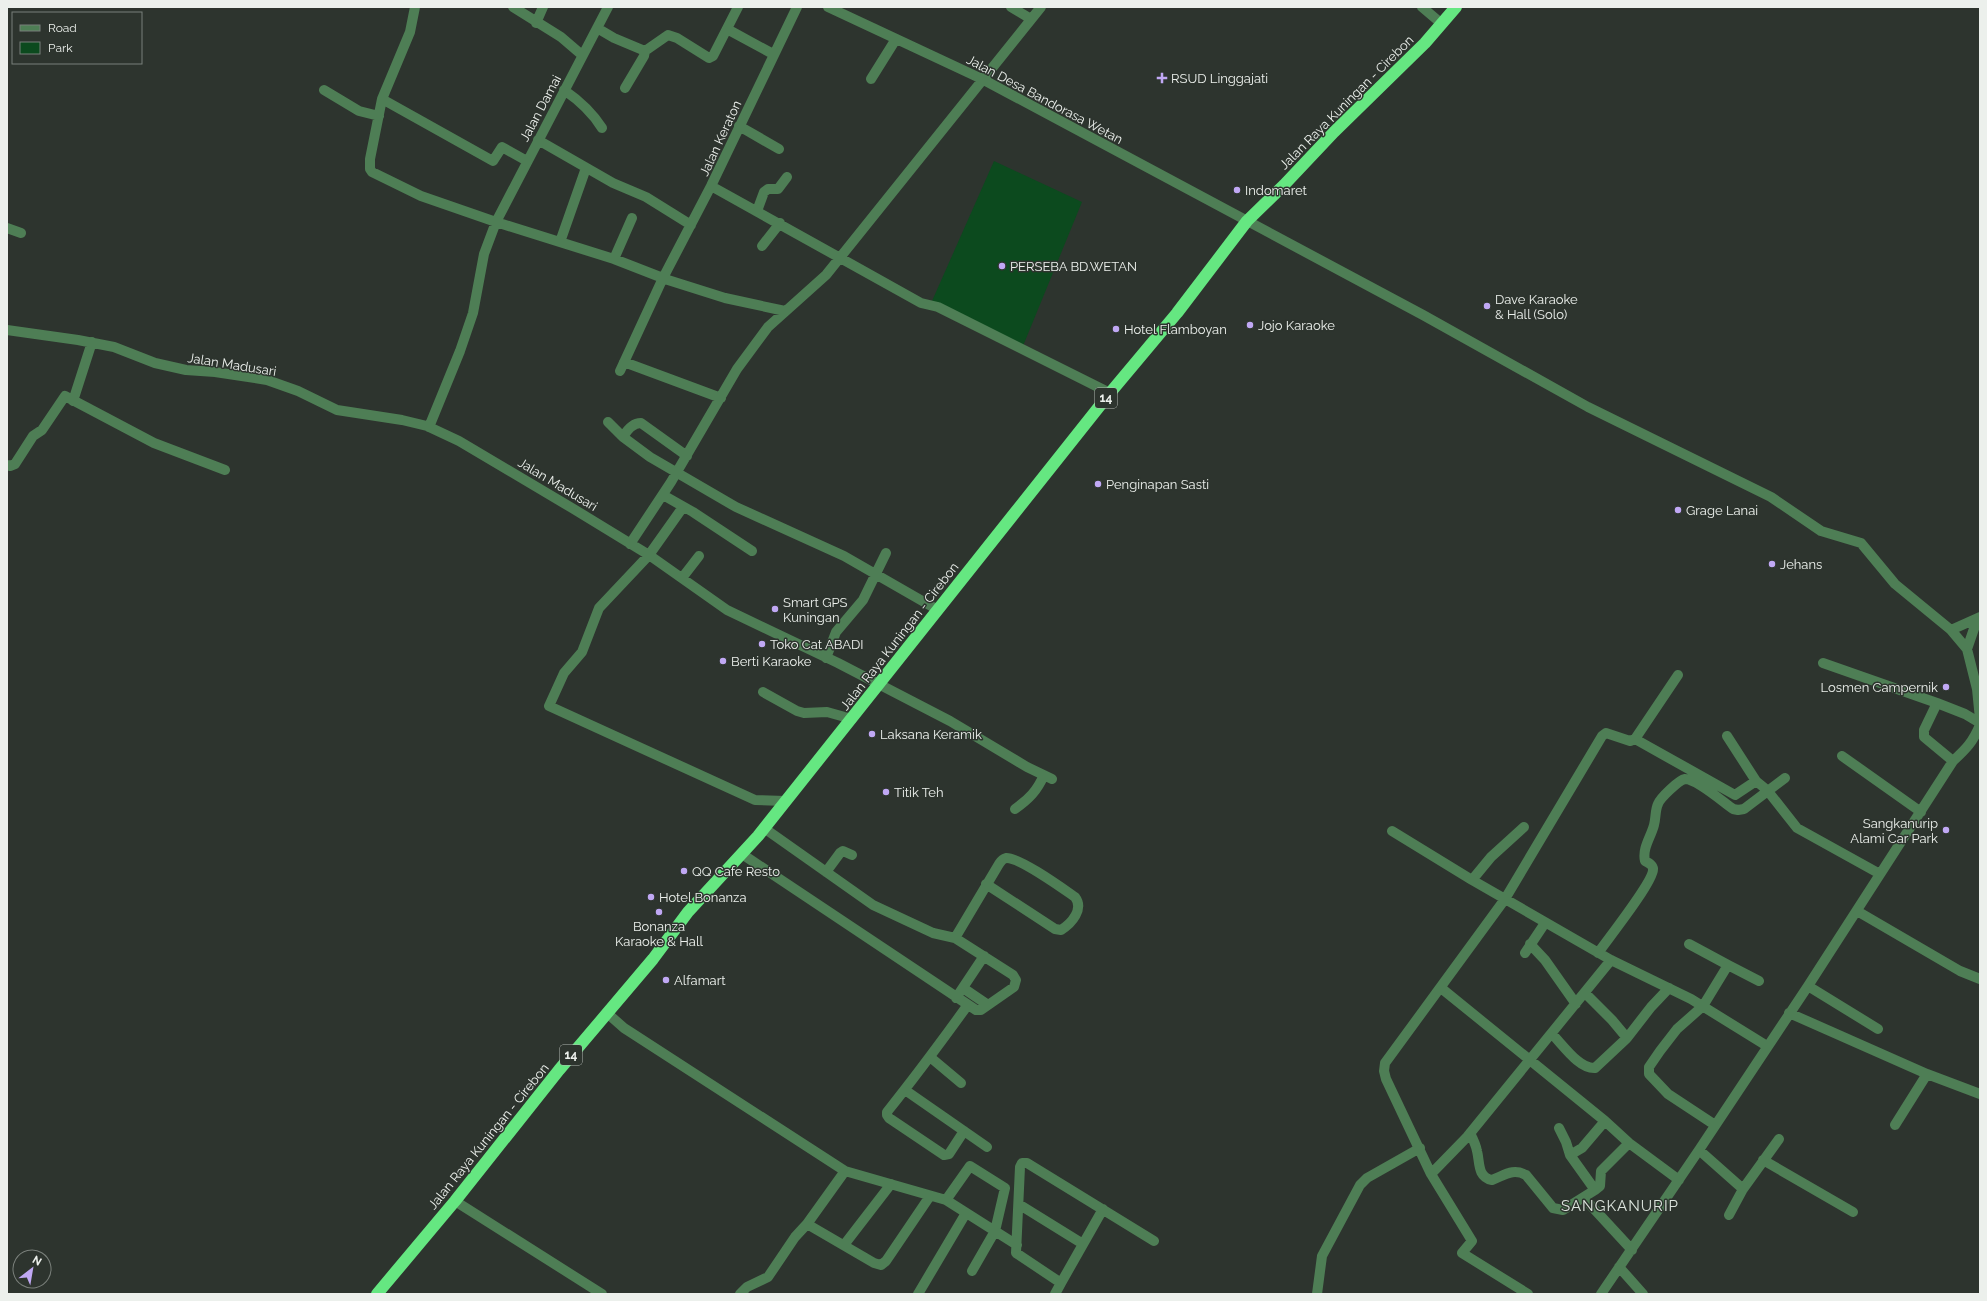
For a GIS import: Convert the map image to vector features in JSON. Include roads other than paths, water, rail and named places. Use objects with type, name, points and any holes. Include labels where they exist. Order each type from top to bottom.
[{"type":"highway","name":"Jalan Raya Kuningan - Cirebon","points":[[377,1294],[653,959],[688,912],[742,854],[880,685],[1110,393],[1177,313],[1247,221],[1442,24],[1456,7]]},
{"type":"street","points":[[415,7],[410,32],[382,99],[370,159],[370,169],[372,172],[421,196],[496,222],[614,259],[663,278],[725,298],[785,311]]},
{"type":"street","points":[[513,7],[536,23],[561,37],[582,55]]},
{"type":"street","points":[[536,23],[544,7]]},
{"type":"street","name":"Jalan Damai","points":[[429,427],[460,351],[473,313],[484,254],[496,222],[608,7]]},
{"type":"street","points":[[625,88],[644,56],[645,51],[668,35],[677,38],[709,58],[713,56],[738,7]]},
{"type":"street","name":"Jalan Keraton","points":[[721,398],[622,366],[663,278],[711,186],[773,54],[797,7]]},
{"type":"street","name":"Jalan Desa Bandorasa Wetan","points":[[828,7],[982,79],[1247,221],[1588,407],[1771,497],[1821,531],[1861,543],[1895,584],[1951,630],[1967,649]]},
{"type":"street","points":[[1011,7],[1031,19]]},
{"type":"street","points":[[630,544],[677,473],[741,363],[768,327],[826,275],[1041,7]]},
{"type":"street","points":[[1422,7],[1442,24]]},
{"type":"street","points":[[597,28],[614,38],[645,51]]},
{"type":"street","points":[[727,29],[773,54]]},
{"type":"street","points":[[871,79],[896,39]]},
{"type":"street","points":[[324,90],[359,111],[379,116]]},
{"type":"street","points":[[564,90],[579,100],[595,117],[602,128]]},
{"type":"street","points":[[382,99],[493,161],[502,147],[527,161]]},
{"type":"street","points":[[739,126],[779,149]]},
{"type":"street","points":[[538,140],[618,186],[646,197],[691,225]]},
{"type":"street","points":[[560,242],[586,168]]},
{"type":"street","points":[[757,211],[764,192],[778,189],[787,177]]},
{"type":"street","points":[[711,186],[780,223],[839,258],[921,303],[938,308],[1110,393]]},
{"type":"street","points":[[614,259],[632,218]]},
{"type":"street","points":[[762,246],[780,223]]},
{"type":"street","points":[[7,228],[21,233]]},
{"type":"street","name":"Jalan Madusari","points":[[7,330],[92,342],[114,347],[155,363],[186,370],[215,372],[267,380],[298,391],[337,410],[402,420],[429,427],[459,441],[527,480],[649,555],[727,610],[950,721],[1048,777],[1028,800],[1014,808]]},
{"type":"street","points":[[73,401],[92,342]]},
{"type":"street","points":[[7,465],[10,466],[15,464],[34,436],[42,430],[65,396],[154,443],[225,470]]},
{"type":"street","points":[[608,422],[623,437],[677,473],[736,507],[844,556],[938,610]]},
{"type":"street","points":[[623,437],[628,429],[636,423],[641,423],[687,456]]},
{"type":"street","points":[[662,495],[752,551]]},
{"type":"street","points":[[683,507],[649,555],[600,608],[582,652],[564,673],[549,706],[755,800],[782,805]]},
{"type":"street","points":[[826,658],[836,632],[862,600],[886,553]]},
{"type":"street","points":[[682,578],[699,556]]},
{"type":"street","points":[[1951,630],[1978,618]]},
{"type":"street","points":[[1978,618],[1967,649],[1977,688],[1980,719]]},
{"type":"street","points":[[1601,1294],[1808,986],[1953,761],[1964,749],[1970,746],[1980,724],[1965,714],[1823,663]]},
{"type":"street","points":[[1528,1294],[1464,1256],[1462,1251],[1472,1241],[1431,1174],[1386,1079],[1384,1071],[1385,1063],[1505,899],[1602,736],[1606,733],[1630,741],[1635,739],[1678,675]]},
{"type":"street","points":[[763,692],[797,711],[804,713],[827,712],[852,719]]},
{"type":"street","points":[[1937,704],[1924,730],[1924,737],[1953,761]]},
{"type":"street","points":[[1727,736],[1756,781],[1767,790],[1797,828],[1880,874]]},
{"type":"street","points":[[1635,739],[1735,795],[1756,781]]},
{"type":"street","points":[[1842,756],[1921,812]]},
{"type":"street","points":[[1598,953],[1653,875],[1652,865],[1645,861],[1646,848],[1655,824],[1656,807],[1658,802],[1669,791],[1680,781],[1686,779],[1695,782],[1733,809],[1738,810],[1744,809],[1784,778]]},
{"type":"street","points":[[742,854],[967,1006],[976,1010],[981,1010],[1014,987],[1016,980],[1013,975],[955,938],[933,932],[873,905],[826,872],[767,824]]},
{"type":"street","points":[[1472,880],[1491,857],[1524,827]]},
{"type":"street","points":[[1392,831],[1545,923],[1611,960],[1703,1006],[1767,1046]]},
{"type":"street","points":[[826,872],[843,851],[852,855]]},
{"type":"street","points":[[955,938],[986,884],[1002,859],[1006,858],[1018,861],[1075,896],[1080,903],[1080,909],[1067,926],[1061,930],[1054,929],[986,884]]},
{"type":"street","points":[[1857,911],[1960,971],[1980,979]]},
{"type":"street","points":[[1545,923],[1528,949],[1545,960],[1576,1004]]},
{"type":"street","points":[[1689,944],[1759,981]]},
{"type":"street","points":[[956,998],[984,956]]},
{"type":"street","points":[[1431,1174],[1470,1133],[1611,960]]},
{"type":"street","points":[[1715,1125],[1668,1094],[1649,1074],[1649,1067],[1677,1029],[1703,1006],[1728,965]]},
{"type":"street","points":[[1808,986],[1878,1029]]},
{"type":"street","points":[[963,988],[988,1005]]},
{"type":"street","points":[[1441,988],[1605,1120],[1629,1143],[1679,1180]]},
{"type":"street","points":[[1552,1034],[1581,1063],[1589,1068],[1595,1068],[1627,1038],[1651,1006],[1669,988]]},
{"type":"street","points":[[1585,993],[1612,1020],[1627,1038]]},
{"type":"street","points":[[964,1131],[949,1154],[946,1155],[890,1118],[887,1112],[967,1006]]},
{"type":"street","points":[[607,1013],[624,1028],[845,1171],[946,1200],[1017,1245]]},
{"type":"street","points":[[1789,1014],[1927,1074],[1980,1094]]},
{"type":"street","points":[[930,1057],[961,1083]]},
{"type":"street","points":[[1895,1125],[1927,1074]]},
{"type":"street","points":[[904,1090],[987,1147]]},
{"type":"street","points":[[1570,1154],[1582,1148],[1605,1120]]},
{"type":"street","points":[[1558,1128],[1566,1142],[1570,1154],[1595,1190]]},
{"type":"street","points":[[1470,1133],[1478,1153],[1478,1167],[1489,1179],[1492,1180],[1516,1170],[1521,1172],[1526,1175],[1553,1208],[1563,1210],[1574,1202],[1584,1198],[1600,1186],[1600,1171],[1629,1143]]},
{"type":"street","points":[[1729,1215],[1743,1189],[1778,1139]]},
{"type":"street","points":[[1316,1294],[1322,1256],[1360,1185],[1367,1178],[1420,1148]]},
{"type":"street","points":[[1699,1150],[1743,1189]]},
{"type":"street","points":[[1763,1160],[1853,1212]]},
{"type":"street","points":[[1061,1283],[1018,1256],[1016,1253],[1020,1205],[1020,1167],[1022,1163],[1027,1163],[1154,1241]]},
{"type":"street","points":[[946,1200],[970,1166],[1006,1188],[995,1231],[972,1271]]},
{"type":"street","points":[[740,1294],[747,1287],[768,1277],[795,1237],[807,1224],[845,1171]]},
{"type":"street","points":[[844,1245],[891,1184]]},
{"type":"street","points":[[807,1224],[874,1263],[882,1265],[930,1196]]},
{"type":"street","points":[[1584,1198],[1632,1250]]},
{"type":"street","points":[[455,1201],[602,1294]]},
{"type":"street","points":[[1020,1205],[1083,1244]]},
{"type":"street","points":[[1055,1294],[1103,1209]]},
{"type":"street","points":[[918,1294],[966,1213]]},
{"type":"street","points":[[1619,1267],[1643,1294]]},
{"type":"place","name":"RSUD Linggajati","points":[[1162,78]]},
{"type":"place","name":"Indomaret","points":[[1237,190]]},
{"type":"place","name":"PERSEBA BD.WETAN","points":[[1002,266]]},
{"type":"place","name":"Dave Karaoke & Hall (Solo)","points":[[1487,306]]},
{"type":"place","name":"Jojo Karaoke","points":[[1250,325]]},
{"type":"place","name":"Hotel Flamboyan","points":[[1116,329]]},
{"type":"place","name":"Penginapan Sasti","points":[[1098,484]]},
{"type":"place","name":"Grage Lanai","points":[[1678,510]]},
{"type":"place","name":"Jehans","points":[[1772,564]]},
{"type":"place","name":"Smart GPS Kuningan","points":[[775,609]]},
{"type":"place","name":"Toko Cat ABADI","points":[[762,644]]},
{"type":"place","name":"Berti Karaoke","points":[[723,661]]},
{"type":"place","name":"Losmen Campernik","points":[[1946,687]]},
{"type":"place","name":"Laksana Keramik","points":[[872,734]]},
{"type":"place","name":"Titik Teh","points":[[886,792]]},
{"type":"place","name":"Sangkanurip Alami Car Park","points":[[1946,830]]},
{"type":"place","name":"QQ Cafe Resto","points":[[684,871]]},
{"type":"place","name":"Hotel Bonanza","points":[[651,897]]},
{"type":"place","name":"Bonanza Karaoke & Hall","points":[[659,912]]},
{"type":"place","name":"Alfamart","points":[[666,980]]},
{"type":"district","name":"SANGKANURIP","points":[[1620,1206]]}]
